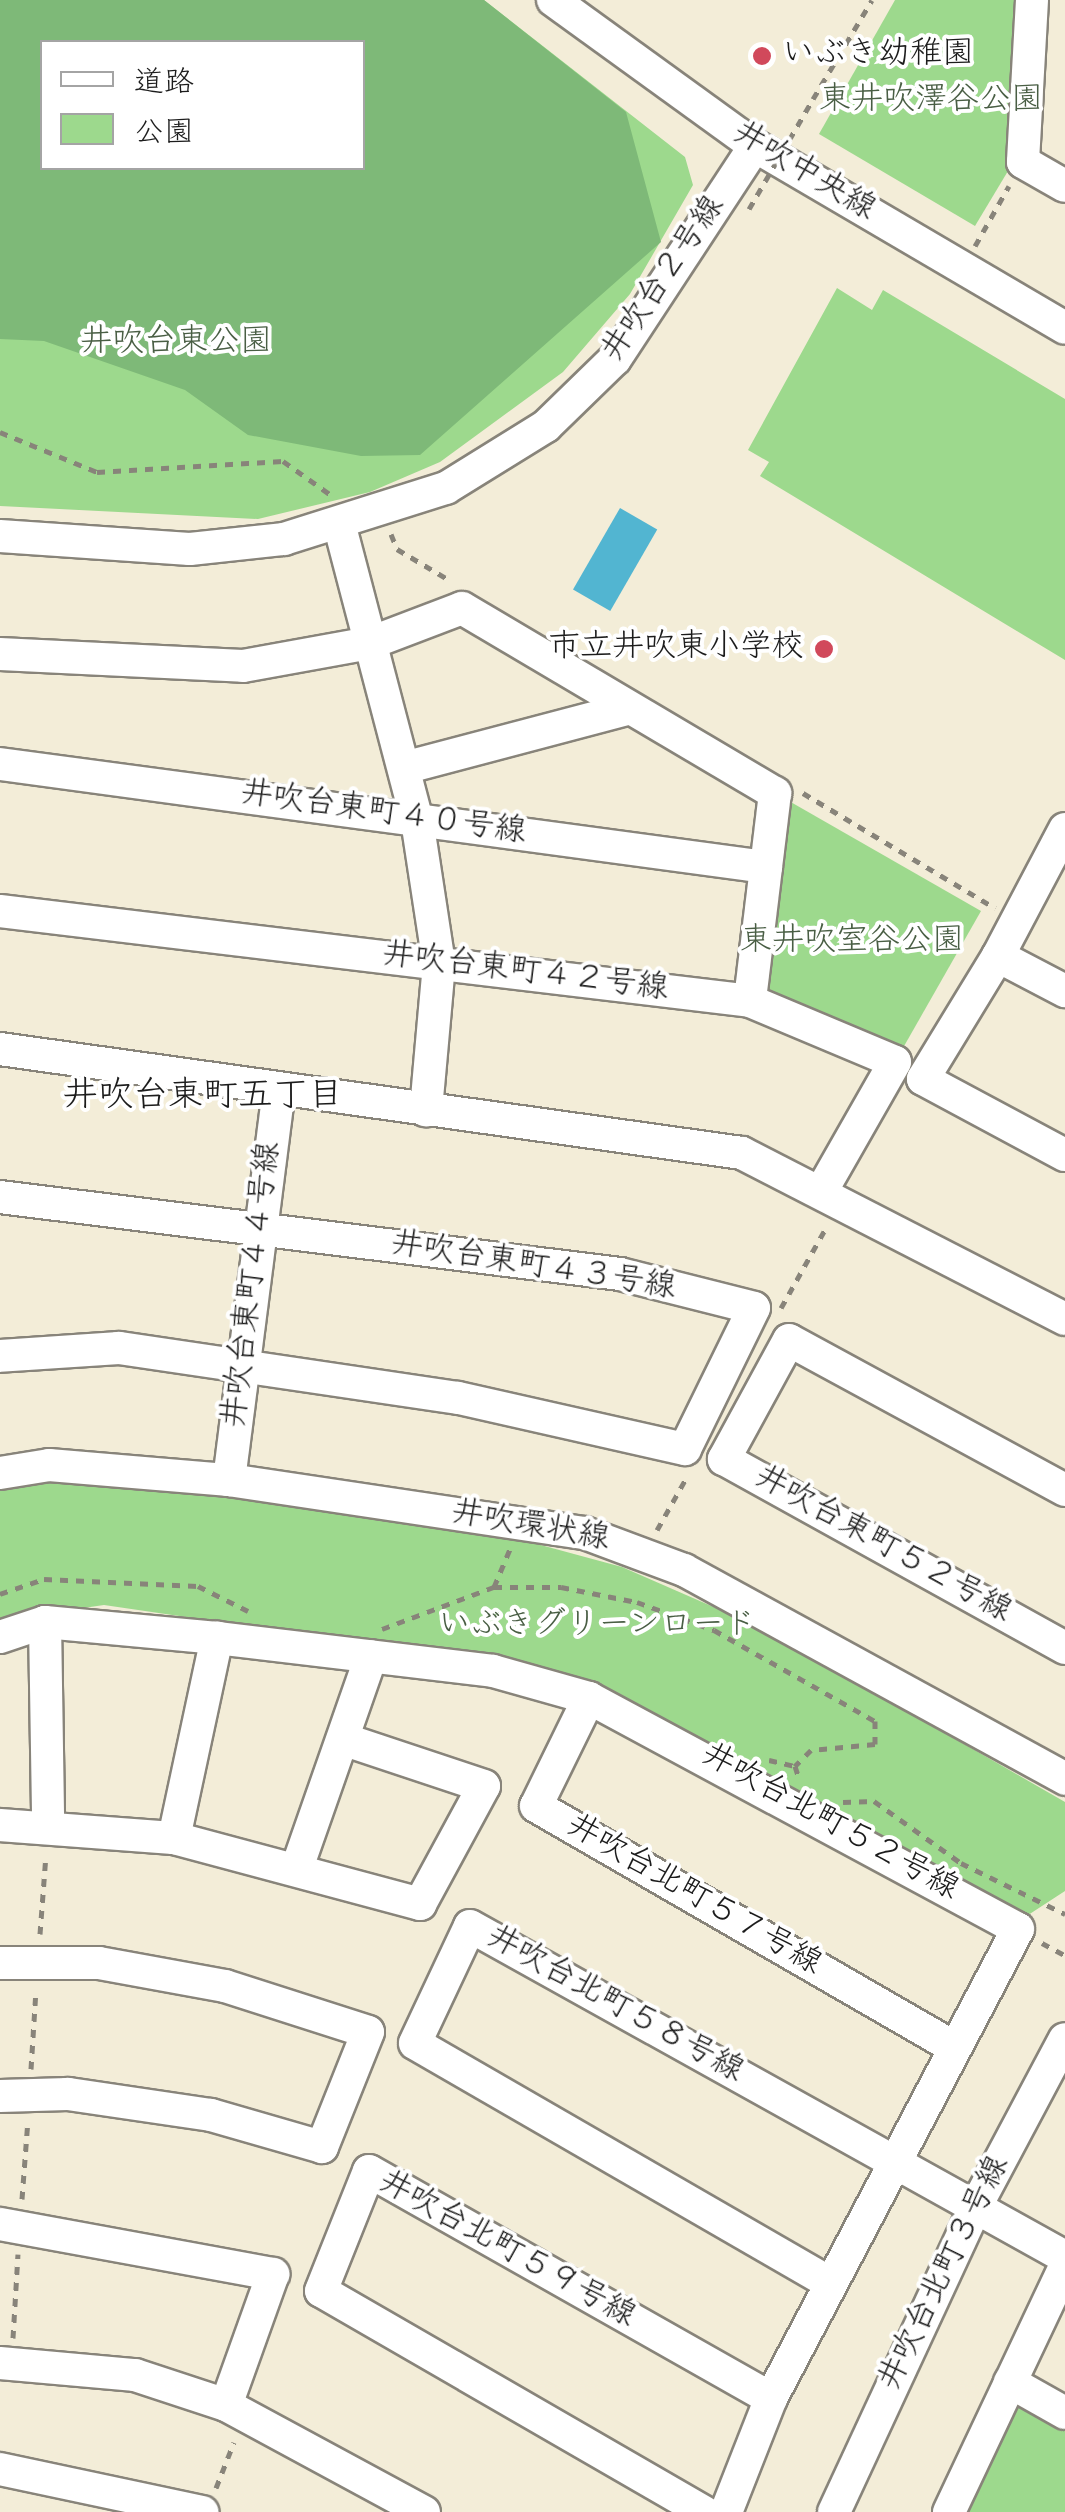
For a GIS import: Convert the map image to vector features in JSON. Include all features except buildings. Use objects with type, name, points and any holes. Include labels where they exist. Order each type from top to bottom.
[{"type":"street","points":[[1032,0],[1023,162],[1065,186]]},
{"type":"street","name":"井吹中央線","points":[[562,3],[755,146],[1065,328]]},
{"type":"street","name":"井吹台２号線","points":[[0,536],[190,549],[340,527],[446,488],[546,426],[615,359],[755,146]]},
{"type":"street","points":[[340,527],[417,820],[439,964],[426,1110]]},
{"type":"street","points":[[0,654],[243,666],[370,643],[462,608],[775,793],[750,1002]]},
{"type":"street","points":[[404,768],[628,709]]},
{"type":"street","name":"井吹台東町４０号線","points":[[0,764],[766,867]]},
{"type":"street","points":[[1065,829],[998,956],[923,1079],[1065,1154]]},
{"type":"street","name":"井吹台東町４２号線","points":[[0,912],[750,1002],[895,1062],[823,1188]]},
{"type":"street","points":[[998,956],[1065,990]]},
{"type":"street","points":[[0,1049],[742,1152],[823,1188],[1065,1319]]},
{"type":"street","name":"井吹台東町４４号線","points":[[229,1480],[279,1090]]},
{"type":"street","name":"井吹台東町４３号線","points":[[0,1197],[620,1274],[754,1308],[685,1449],[458,1398],[245,1373],[119,1348],[0,1356]]},
{"type":"street","name":"井吹台東町５２号線","points":[[1065,1490],[790,1340],[724,1459],[1065,1648]]},
{"type":"street","name":"井吹環状線","points":[[0,1473],[49,1464],[229,1480],[520,1523],[658,1557],[1065,1779]]},
{"type":"street","points":[[45,1622],[48,1822]]},
{"type":"street","name":"井吹台北町５２号線","points":[[0,1637],[45,1622],[217,1638],[492,1671],[589,1698],[1018,1929],[771,2398],[726,2512]]},
{"type":"street","points":[[174,1838],[217,1638]]},
{"type":"street","points":[[298,1866],[346,1740],[371,1656]]},
{"type":"street","name":"井吹台北町５７号線","points":[[589,1698],[536,1806],[954,2048]]},
{"type":"street","points":[[0,1825],[48,1822],[174,1838],[298,1866],[420,1904],[484,1786],[346,1740]]},
{"type":"street","name":"井吹台北町５８号線","points":[[830,2283],[415,2043],[470,1926],[1065,2257]]},
{"type":"street","points":[[0,1963],[99,1963],[225,1986],[368,2032],[322,2148],[212,2115],[15,2096]]},
{"type":"street","name":"井吹台北町３号線","points":[[834,2512],[974,2208],[1065,2039]]},
{"type":"street","name":"井吹台北町５９号線","points":[[704,2512],[321,2291],[370,2171],[771,2398]]},
{"type":"street","points":[[10,2224],[272,2274],[235,2410]]},
{"type":"street","points":[[948,2512],[1065,2267]]},
{"type":"street","points":[[6,2363],[135,2375],[235,2410],[424,2512]]},
{"type":"street","points":[[1010,2382],[1065,2412]]},
{"type":"street","points":[[0,2469],[207,2504]]},
{"type":"path","points":[[749,209],[872,0]]},
{"type":"path","points":[[962,268],[1023,162]]},
{"type":"path","points":[[0,432],[97,472],[284,461],[328,486],[340,527]]},
{"type":"path","points":[[494,1587],[520,1523]]},
{"type":"path","points":[[6,2363],[15,2096],[38,1963],[48,1822]]},
{"type":"path","points":[[207,2504],[235,2410]]},
{"type":"green space","name":"井吹台東公園","points":[[0,0],[484,0],[685,157],[693,185],[630,294],[563,372],[440,462],[370,492],[258,519],[0,506]]},
{"type":"green space","name":"井吹台東公園","points":[[0,0],[484,0],[626,112],[661,242],[420,455],[361,456],[248,435],[185,390],[44,341],[0,339]]},
{"type":"green space","name":"東井吹澤谷公園","points":[[895,0],[1021,0],[1008,171],[975,226],[819,134]]},
{"type":"green space","points":[[837,288],[872,310],[883,290],[1065,399],[1065,660],[760,476],[769,462],[748,450]]},
{"type":"green space","name":"東井吹室谷公園","points":[[775,793],[981,911],[895,1062],[750,1001]]},
{"type":"green space","name":"いぶきグリーンロード","points":[[46,1480],[175,1485],[526,1541],[622,1567],[764,1629],[1065,1802],[1065,1891],[1022,1919],[527,1667],[104,1605],[0,1620],[0,1490]]},
{"type":"green space","points":[[1024,2391],[1065,2419],[1065,2512],[966,2512]]},
{"type":"water","points":[[620,508],[657,530],[610,611],[573,589]]},
{"type":"place","name":"いぶき幼稚園","points":[[762,56]]},
{"type":"place","name":"市立井吹東小学校","points":[[824,649]]},
{"type":"district","name":"井吹台東町五丁目","points":[[203,1099]]}]
